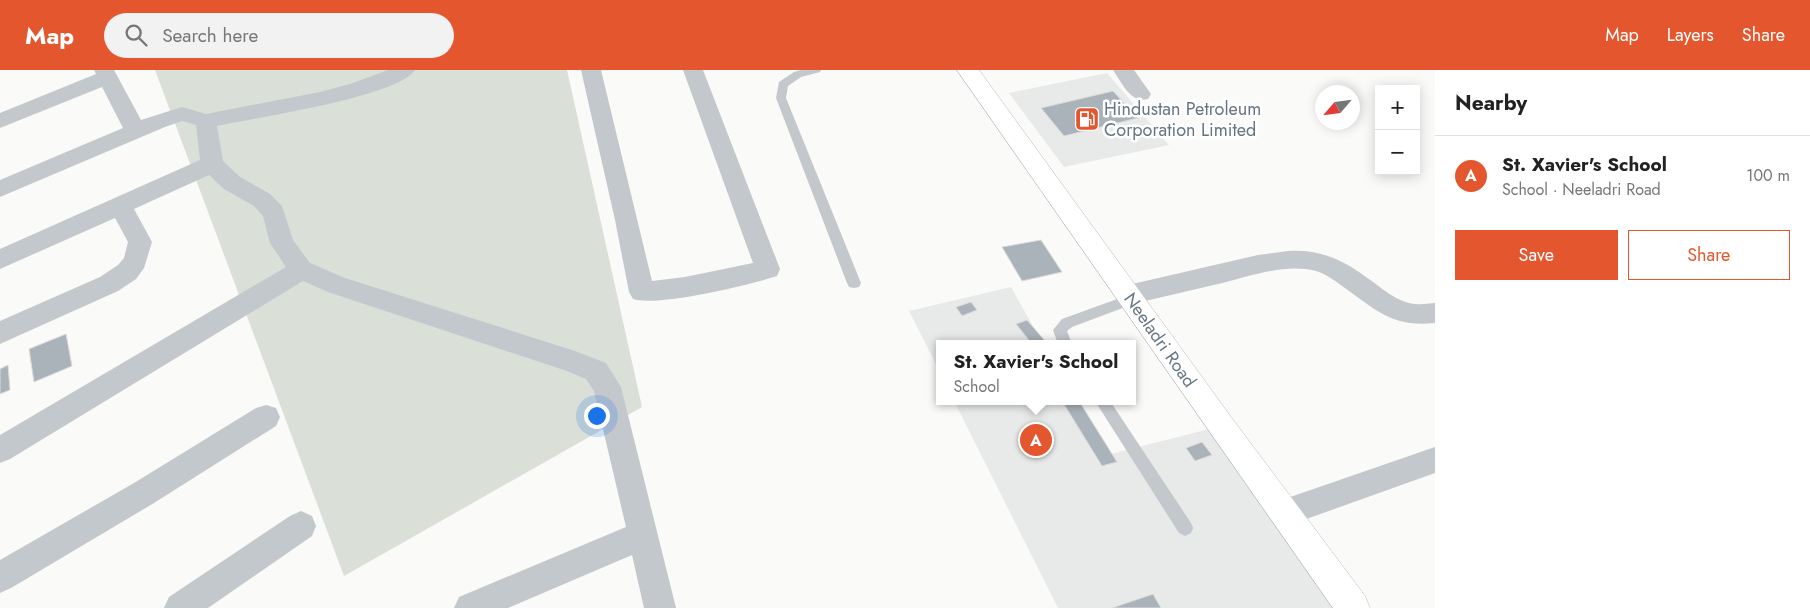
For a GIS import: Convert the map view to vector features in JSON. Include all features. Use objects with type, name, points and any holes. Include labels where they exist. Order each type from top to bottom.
[{"type":"main road","name":"Neeladri Road","points":[[968,70],[1353,608]]},
{"type":"street","points":[[0,189],[135,130],[182,114],[206,122],[232,115],[308,102],[352,91],[406,70]]},
{"type":"street","points":[[591,70],[627,220],[642,292],[685,287],[768,269],[693,70]]},
{"type":"street","points":[[1122,70],[1141,94]]},
{"type":"street","points":[[0,121],[106,74],[135,130]]},
{"type":"street","points":[[206,122],[212,164],[232,183],[262,200],[274,212],[282,243],[301,270],[337,285],[596,370],[607,387],[660,608]]},
{"type":"street","points":[[0,260],[212,164]]},
{"type":"street","points":[[0,333],[109,284],[127,272],[134,261],[140,242],[120,206]]},
{"type":"street","points":[[1129,297],[1283,260],[1310,260],[1346,275],[1394,310],[1411,314],[1435,313]]},
{"type":"street","points":[[0,450],[301,270]]},
{"type":"street","points":[[0,577],[144,493],[266,417]]},
{"type":"street","points":[[1284,513],[1435,460]]},
{"type":"street","points":[[180,608],[301,526]]},
{"type":"street","points":[[470,608],[643,535]]},
{"type":"lane","points":[[816,70],[798,74],[783,84],[781,98],[854,284]]},
{"type":"lane","points":[[1064,340],[1060,330],[1067,322],[1129,297]]},
{"type":"lane","points":[[1105,405],[1185,528]]},
{"type":"shaded area","points":[[155,70],[567,70],[642,407],[344,576]]},
{"type":"shaded area","name":"Hindustan Petroleum Corporation Limited","points":[[1107,73],[1169,145],[1064,167],[1009,93]]},
{"type":"shaded area","points":[[1011,287],[1041,340],[936,340],[936,364],[909,311]]},
{"type":"shaded area","points":[[956,405],[1078,405],[1107,455],[1221,426],[1353,608],[1058,608]]},
{"type":"building","points":[[1113,91],[1138,118],[1064,136],[1041,108]]},
{"type":"building","points":[[1041,240],[1062,272],[1022,281],[1002,247]]},
{"type":"building","points":[[971,302],[977,310],[962,316],[956,307]]},
{"type":"building","points":[[1027,320],[1044,340],[1029,340],[1016,324]]},
{"type":"building","points":[[66,334],[72,366],[34,382],[29,349]]},
{"type":"building","points":[[8,365],[10,390],[0,394],[0,369]]},
{"type":"building","points":[[1064,405],[1081,405],[1117,462],[1102,466]]},
{"type":"building","points":[[1202,442],[1212,455],[1195,461],[1186,448]]},
{"type":"building","points":[[1153,594],[1161,608],[1112,608]]},
{"type":"place","name":"Hindustan Petroleum Corporation Limited","points":[[1087,119]]},
{"type":"place","name":"St. Xavier's School","points":[[1036,440]]}]
